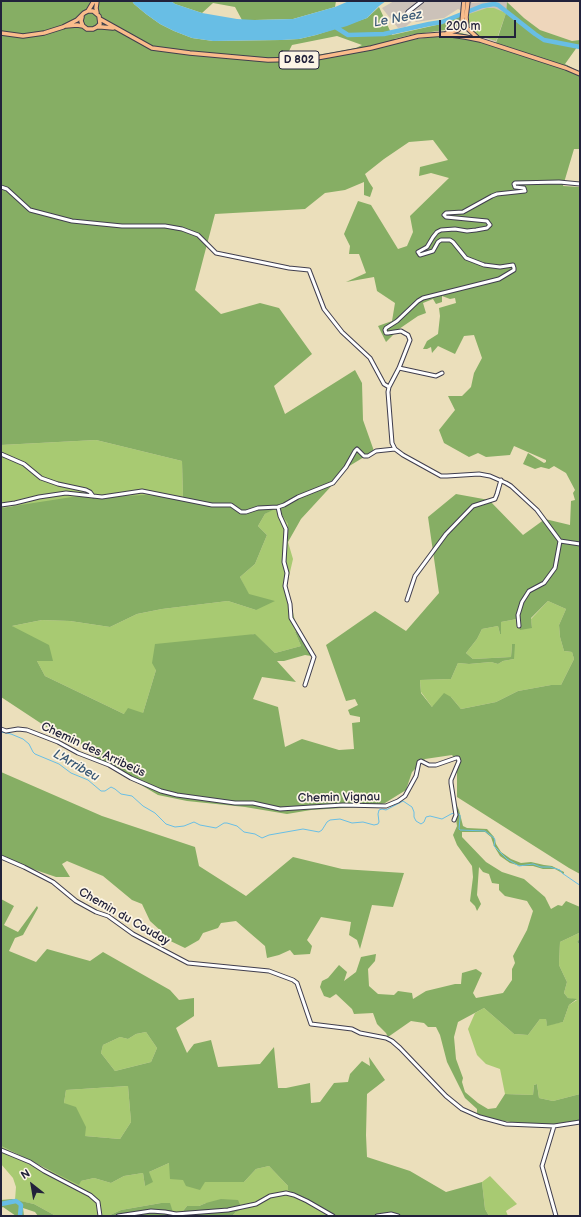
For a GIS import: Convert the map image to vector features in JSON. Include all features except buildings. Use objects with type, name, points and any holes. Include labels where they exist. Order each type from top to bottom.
[{"type":"main road","points":[[1,33],[23,36],[44,33],[82,17],[96,1]]},
{"type":"main road","points":[[63,26],[77,25],[83,26],[87,29],[97,27],[100,24],[100,19],[97,13],[96,1]]},
{"type":"main road","points":[[464,1],[465,9]]},
{"type":"main road","points":[[468,1],[464,17],[457,32],[459,36],[480,40],[580,74]]},
{"type":"main road","points":[[88,11],[97,13]]},
{"type":"main road","points":[[82,17],[81,21],[83,26]]},
{"type":"main road","points":[[464,17],[468,29],[465,37]]},
{"type":"main road","points":[[100,19],[116,28]]},
{"type":"main road","points":[[459,28],[462,26],[468,29],[480,40]]},
{"type":"main road","name":"D 802","points":[[97,27],[116,28],[152,48],[190,54],[238,58],[297,60],[318,58],[364,49],[418,36],[444,34],[459,36]]},
{"type":"main road","name":"D 802","points":[[444,34],[459,28]]},
{"type":"street","points":[[405,17],[408,12],[422,1]]},
{"type":"street","points":[[518,626],[518,615],[522,602],[528,591],[544,583],[555,568],[560,541],[538,510],[511,486],[501,480],[479,474],[441,476],[395,449],[392,443],[388,392],[410,340],[406,333],[401,331],[398,330],[386,333],[385,330],[423,298],[499,279],[512,272],[514,268],[512,265],[492,266],[466,258],[453,242],[444,240],[438,242],[433,251],[420,255],[418,252],[427,247],[433,236],[441,230],[456,229],[467,231],[487,228],[490,225],[487,221],[446,217],[444,215],[446,213],[463,212],[497,194],[526,191],[524,188],[515,187],[515,183],[559,182],[580,184]]},
{"type":"street","points":[[1,187],[7,190],[30,210],[72,221],[122,226],[149,225],[176,228],[198,235],[216,253],[289,268],[309,270],[324,308],[342,332],[370,358],[384,384],[389,387]]},
{"type":"street","points":[[398,368],[436,376],[442,373]]},
{"type":"street","points":[[1,505],[66,493],[102,497],[142,491],[212,505],[231,505],[241,512],[246,512],[258,508],[278,507],[284,505],[298,497],[333,483],[346,467],[357,449],[364,456],[368,456],[376,451],[389,451],[395,449]]},
{"type":"street","points":[[1,454],[24,464],[41,478],[58,484],[86,490],[93,496]]},
{"type":"street","points":[[407,600],[415,576],[446,534],[473,506],[495,499],[501,480]]},
{"type":"street","points":[[278,507],[286,529],[284,562],[287,573],[286,586],[291,618],[314,657],[305,685]]},
{"type":"street","points":[[560,541],[580,544]]},
{"type":"street","name":"Chemin des Arribeüs","points":[[1,729],[11,731],[22,729],[45,737],[58,742],[85,757],[109,765],[132,778],[161,791],[177,796]]},
{"type":"street","name":"Chemin Vignau","points":[[177,796],[235,803],[253,803],[280,809],[343,805],[386,806],[405,796],[416,776],[419,762],[421,761],[429,765],[436,765],[458,758],[459,761],[451,780],[454,811],[456,815],[454,820]]},
{"type":"street","name":"Chemin du Couday","points":[[1,857],[53,882],[76,901],[96,912],[108,916],[133,934],[188,963],[269,971],[293,980],[297,983],[311,1024],[352,1029],[360,1033],[386,1038],[392,1041],[446,1096],[462,1109],[480,1117],[506,1124],[554,1126]]},
{"type":"street","points":[[556,1216],[542,1166],[554,1126],[580,1122]]},
{"type":"street","points":[[1,1150],[30,1162],[90,1195],[98,1202],[100,1216]]},
{"type":"street","points":[[118,1216],[151,1212],[176,1214],[228,1210],[256,1204],[270,1196],[286,1193],[307,1201],[333,1216]]},
{"type":"street","points":[[377,1216],[391,1214],[398,1216]]},
{"type":"shaded area","points":[[394,1],[471,1],[472,3],[507,2],[506,13],[496,42],[480,37],[474,33],[468,23],[469,14],[458,9],[444,18],[416,22],[414,20],[405,27],[398,28],[382,8]]},
{"type":"shaded area","points":[[471,1],[580,1],[580,40],[572,41],[540,30],[524,18],[507,2],[471,3]]},
{"type":"green space","points":[[1,1],[132,1],[160,24],[174,31],[192,38],[213,41],[299,39],[367,18],[379,7],[392,35],[441,24],[460,16],[459,25],[452,29],[410,35],[394,39],[395,42],[461,33],[496,43],[506,13],[507,2],[524,18],[540,30],[572,41],[580,40],[580,43],[565,64],[580,72],[580,149],[574,149],[563,186],[580,187],[580,874],[457,797],[457,761],[452,755],[425,759],[412,772],[406,790],[385,803],[373,806],[311,810],[287,814],[245,807],[187,801],[158,795],[99,760],[76,740],[48,728],[1,697],[1,508],[72,497],[146,495],[183,499],[182,461],[96,440],[1,445]],"holes":[[[337,36],[362,45],[356,48],[304,57],[286,57],[292,45]],[[433,140],[448,160],[420,167],[419,176],[431,173],[449,178],[410,216],[413,232],[407,246],[398,249],[371,205],[358,201],[344,234],[350,246],[349,254],[359,254],[366,273],[346,282],[374,277],[377,291],[395,303],[392,321],[378,326],[386,342],[399,329],[418,316],[426,313],[423,303],[433,299],[436,304],[442,302],[442,296],[450,299],[455,298],[456,303],[439,308],[440,316],[438,334],[427,341],[423,349],[431,347],[432,353],[438,346],[455,354],[464,336],[474,335],[482,358],[474,373],[471,387],[462,396],[448,396],[455,410],[439,430],[444,443],[469,457],[478,453],[486,457],[510,455],[514,446],[546,460],[544,463],[528,453],[523,464],[535,469],[541,467],[549,469],[554,466],[566,473],[575,490],[573,493],[575,500],[571,501],[570,525],[545,519],[523,535],[489,500],[456,494],[428,517],[439,593],[406,631],[375,611],[326,645],[346,701],[355,699],[358,705],[348,710],[350,715],[360,717],[360,722],[352,723],[354,749],[339,750],[302,739],[285,747],[278,707],[253,699],[262,677],[296,682],[277,661],[284,661],[305,655],[311,656],[297,631],[295,632],[301,646],[275,653],[255,634],[155,644],[152,663],[156,670],[143,713],[128,708],[124,714],[45,676],[37,661],[53,661],[49,645],[12,626],[42,620],[70,621],[110,627],[137,614],[162,609],[228,601],[256,610],[275,601],[249,594],[240,577],[255,564],[267,535],[258,526],[265,514],[277,508],[288,524],[288,542],[301,519],[346,468],[374,451],[363,420],[362,383],[355,370],[285,414],[274,386],[312,354],[279,308],[260,303],[221,314],[195,290],[215,214],[305,209],[325,193],[345,190],[364,182],[364,195],[370,197],[373,188],[365,174],[409,142]],[[548,601],[566,609],[559,625],[560,637],[564,651],[572,652],[574,659],[561,685],[551,685],[518,691],[496,702],[461,709],[451,697],[444,693],[432,707],[421,693],[420,680],[451,679],[458,663],[469,664],[491,662],[498,664],[503,661],[514,659],[515,644],[512,644],[511,657],[473,659],[466,653],[477,639],[482,629],[498,626],[501,634],[501,622],[517,619],[520,630],[532,628],[531,618]]]},
{"type":"green space","points":[[171,1],[336,1],[335,7],[293,19],[242,20],[235,7],[213,3],[202,13],[175,4]]},
{"type":"green space","points":[[487,8],[494,8],[506,13],[496,41],[474,33],[468,23],[469,14]]},
{"type":"green space","points":[[96,440],[182,461],[183,499],[12,506],[1,508],[1,445]]},
{"type":"green space","points":[[277,507],[288,524],[288,542],[293,559],[287,585],[295,621],[314,653],[311,656],[297,631],[295,632],[301,646],[275,653],[254,634],[156,670],[143,713],[124,714],[45,676],[37,661],[12,626],[42,620],[70,621],[110,627],[137,614],[162,609],[228,601],[256,610],[240,577],[255,564],[267,535],[258,526],[265,514]]},
{"type":"green space","points":[[548,601],[566,609],[559,625],[560,637],[564,651],[572,652],[574,659],[561,685],[551,685],[518,691],[496,702],[461,709],[451,697],[432,707],[421,692],[420,680],[451,679],[458,663],[469,664],[491,662],[498,664],[503,661],[514,659],[514,644],[512,644],[511,657],[473,659],[466,653],[477,639],[482,629],[498,626],[500,634],[501,622],[517,619],[532,628],[531,619]]},
{"type":"green space","points":[[1,772],[102,816],[195,847],[199,866],[246,896],[293,857],[342,869],[404,873],[393,907],[372,905],[360,949],[357,940],[349,935],[351,922],[321,917],[307,940],[312,946],[310,954],[294,955],[290,950],[267,958],[265,946],[236,921],[221,923],[218,928],[203,933],[199,940],[185,948],[162,937],[162,932],[150,921],[142,904],[132,900],[103,876],[67,861],[62,864],[70,877],[56,877],[21,865],[1,856]]},
{"type":"green space","points":[[456,804],[463,826],[467,828],[487,829],[494,837],[501,852],[511,859],[521,863],[531,862],[552,866],[564,872],[564,874],[555,869],[543,869],[510,863],[500,856],[491,837],[485,832],[462,832],[462,837],[486,862],[502,872],[524,879],[545,897],[551,909],[558,905],[562,906],[566,901],[580,907],[580,938],[579,933],[560,942],[559,965],[567,982],[564,993],[568,998],[577,999],[569,1005],[563,1022],[547,1026],[546,1019],[540,1019],[528,1035],[514,1034],[484,1008],[458,1022],[454,1037],[456,1059],[463,1078],[462,1082],[465,1092],[488,1109],[496,1108],[505,1094],[533,1095],[534,1085],[537,1084],[539,1098],[553,1101],[580,1094],[580,1124],[551,1128],[477,1117],[477,1109],[465,1098],[447,1062],[440,1035],[436,1027],[428,1027],[424,1023],[411,1021],[388,1037],[377,1024],[373,1013],[354,1014],[352,1009],[336,994],[330,998],[324,996],[320,987],[322,981],[328,978],[339,965],[347,972],[344,981],[356,972],[361,957],[376,954],[375,961],[368,969],[369,986],[378,994],[394,995],[398,991],[412,993],[413,999],[426,991],[461,984],[462,973],[476,969],[482,973],[473,993],[476,998],[503,993],[512,980],[512,969],[515,963],[513,956],[527,930],[533,911],[527,901],[505,896],[499,890],[499,884],[492,883],[489,874],[483,872],[479,867],[477,895],[481,904],[477,911],[475,906],[470,901],[473,877],[472,866],[457,845],[453,835],[457,826],[454,805]]},
{"type":"green space","points":[[1,899],[14,906],[4,925],[18,932],[37,906],[38,908],[23,935],[15,938],[9,951],[36,962],[47,949],[90,961],[103,952],[170,990],[179,1000],[194,998],[194,1016],[176,1028],[187,1053],[194,1044],[211,1040],[218,1067],[260,1064],[274,1047],[278,1088],[286,1088],[310,1083],[311,1103],[320,1102],[334,1083],[348,1082],[350,1074],[362,1061],[370,1066],[369,1057],[385,1080],[367,1094],[367,1157],[410,1171],[446,1192],[482,1182],[485,1209],[489,1216],[334,1216],[288,1190],[288,1186],[269,1166],[256,1169],[244,1182],[205,1182],[200,1190],[186,1186],[183,1180],[170,1179],[169,1163],[149,1172],[153,1182],[145,1186],[143,1173],[124,1176],[111,1183],[94,1178],[81,1181],[79,1185],[1,1146]],"holes":[[[146,1032],[157,1048],[151,1062],[115,1071],[101,1053],[103,1045],[120,1037],[128,1039],[136,1034]],[[128,1086],[131,1122],[120,1139],[85,1136],[86,1127],[76,1107],[64,1103],[66,1090]]]},
{"type":"green space","points":[[579,933],[580,938],[577,942],[580,945],[580,1094],[553,1101],[539,1098],[537,1084],[534,1085],[533,1095],[505,1094],[500,1069],[486,1064],[477,1055],[468,1029],[475,1013],[484,1008],[514,1034],[528,1035],[540,1019],[546,1019],[547,1025],[563,1022],[569,1005],[577,1000],[568,998],[564,993],[567,982],[559,965],[560,942]]},
{"type":"green space","points":[[580,938],[580,945],[577,942]]},
{"type":"green space","points":[[146,1032],[157,1048],[151,1062],[115,1071],[101,1053],[103,1045],[120,1037],[128,1039],[136,1034]]},
{"type":"green space","points":[[128,1086],[131,1122],[120,1139],[85,1136],[64,1103],[66,1090]]},
{"type":"green space","points":[[1,1146],[48,1170],[81,1181],[94,1178],[111,1183],[124,1176],[143,1173],[145,1186],[149,1172],[169,1163],[204,1182],[244,1182],[256,1169],[269,1166],[288,1186],[334,1216],[232,1216],[236,1212],[206,1203],[199,1206],[187,1206],[179,1216],[174,1215],[169,1203],[161,1203],[121,1210],[108,1216],[56,1216],[34,1204],[15,1200],[16,1187],[13,1178],[1,1164]]},
{"type":"green space","points":[[490,1176],[517,1204],[506,1211],[508,1216],[489,1216],[485,1209],[482,1182]]},
{"type":"green space","points":[[12,1199],[34,1204],[56,1216],[38,1216],[35,1212],[23,1208],[24,1216],[16,1216],[3,1207],[1,1208],[1,1200]]},
{"type":"green space","points":[[221,1199],[238,1200],[242,1209],[232,1216],[179,1216],[187,1206],[199,1206]]},
{"type":"green space","points":[[161,1203],[170,1203],[174,1215],[177,1216],[108,1216],[121,1210]]},
{"type":"water","points":[[132,1],[171,1],[175,4],[202,13],[237,19],[255,20],[293,19],[335,7],[349,1],[386,1],[367,18],[347,26],[299,39],[213,41],[192,38],[174,31],[160,24],[146,14]]},
{"type":"waterway","name":"Le Neez","points":[[334,26],[348,35],[384,34],[442,22],[482,6],[494,4],[498,5],[544,40],[580,47]]},
{"type":"waterway","name":"L'Arribeu","points":[[1,732],[23,739],[29,744],[35,754],[59,764],[71,773],[88,780],[101,791],[105,791],[111,787],[121,794],[132,796],[143,806],[155,813],[166,824],[175,827],[184,826],[194,822],[200,825],[216,828],[224,823],[227,823],[237,826],[244,832],[255,834],[262,838],[269,835],[303,829],[319,832],[330,820],[340,819],[352,823],[363,822],[374,825],[378,824],[379,810],[386,810],[403,801],[412,807],[416,821],[421,824],[424,822],[426,817],[430,816],[442,819],[454,813]]},
{"type":"waterway","name":"L'Arribeu","points":[[457,813],[460,815],[460,830],[485,831],[494,838],[494,846],[507,859],[519,866],[533,864],[560,870],[580,885]]},
{"type":"waterway","points":[[1,1204],[16,1201],[21,1205],[20,1216]]}]
